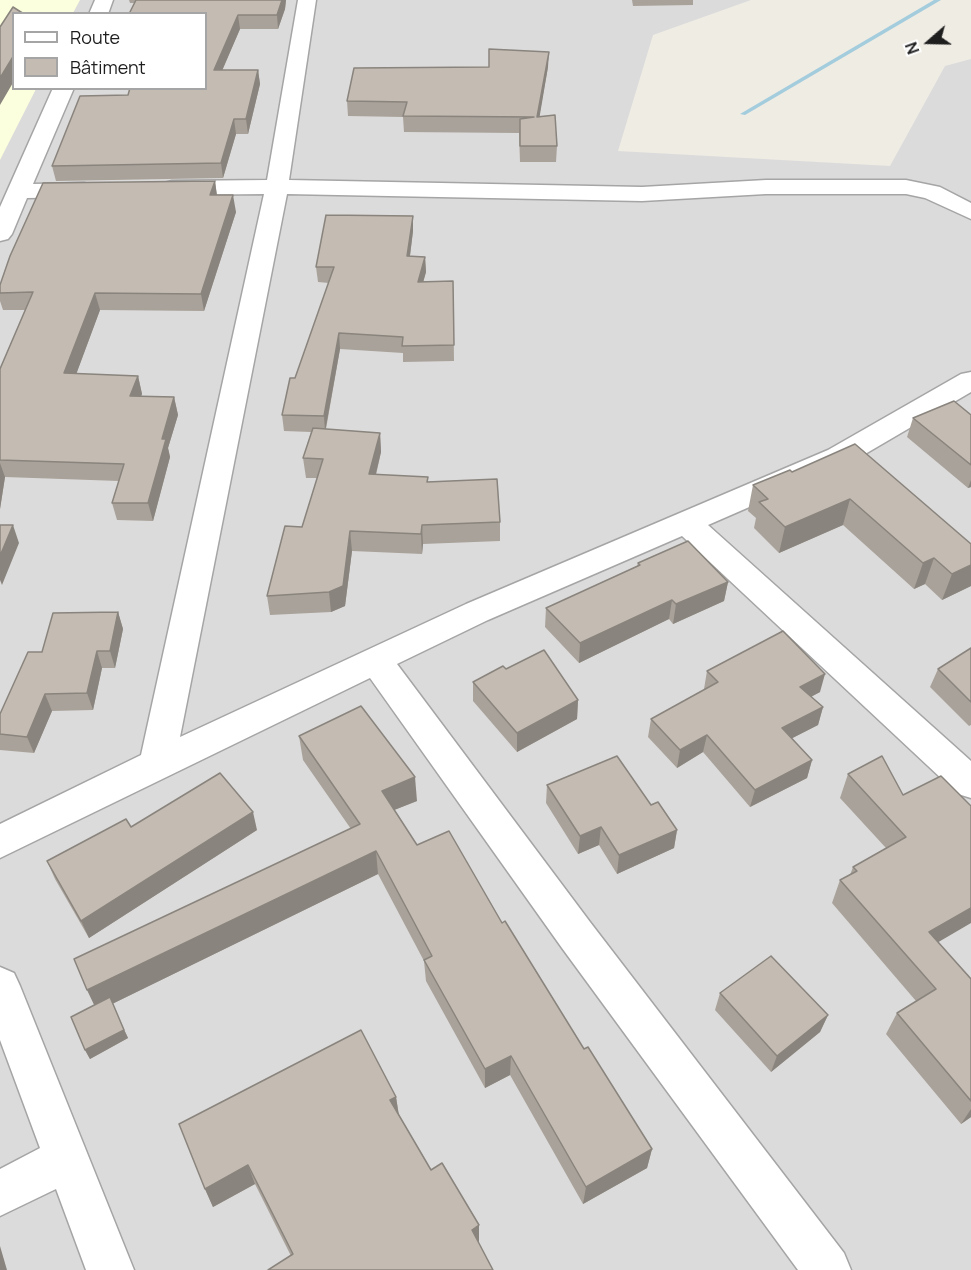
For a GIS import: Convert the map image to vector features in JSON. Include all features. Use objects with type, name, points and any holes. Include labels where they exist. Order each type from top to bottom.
[{"type":"street","points":[[157,764],[277,187],[307,0]]},
{"type":"street","points":[[0,234],[63,90]]},
{"type":"street","points":[[148,189],[277,187],[642,194],[766,187],[906,187],[932,192],[971,212]]},
{"type":"street","points":[[20,191],[102,189]]},
{"type":"street","points":[[0,843],[157,764],[477,612],[838,457],[971,380]]},
{"type":"street","points":[[687,523],[971,783]]},
{"type":"street","points":[[376,661],[576,935],[827,1270]]},
{"type":"street","points":[[0,986],[110,1270]]},
{"type":"street","points":[[0,1192],[68,1158]]},
{"type":"shaded area","points":[[0,0],[751,0],[653,35],[618,151],[890,166],[945,66],[971,59],[971,1270],[0,1270]]},
{"type":"shaded area","points":[[0,0],[80,0],[74,12],[12,12],[12,90],[35,90],[0,160]]},
{"type":"building","points":[[136,0],[282,0],[277,15],[238,15],[214,70],[258,70],[246,119],[234,119],[221,163],[52,166],[80,96],[128,95],[129,90],[207,90],[207,12],[130,12]]},
{"type":"building","points":[[13,7],[21,12],[12,12],[12,58],[0,78],[0,27]]},
{"type":"building","points":[[489,49],[549,52],[537,117],[555,115],[557,146],[520,146],[520,119],[534,117],[403,116],[407,102],[347,101],[354,68],[489,67]]},
{"type":"building","points":[[215,181],[210,195],[233,195],[201,294],[95,293],[64,373],[138,376],[130,396],[174,397],[162,439],[166,439],[148,503],[112,503],[124,464],[0,460],[0,369],[33,292],[0,293],[0,285],[10,256],[43,183]]},
{"type":"building","points":[[326,215],[413,216],[407,256],[425,257],[418,282],[453,281],[454,345],[402,346],[403,337],[339,333],[324,416],[282,415],[290,378],[295,378],[334,267],[316,267]]},
{"type":"building","points":[[954,401],[971,415],[971,465],[913,418]]},
{"type":"building","points":[[313,428],[380,433],[369,474],[428,477],[427,482],[497,479],[500,522],[422,525],[421,534],[350,531],[343,586],[329,592],[267,596],[285,526],[302,527],[323,459],[303,458]]},
{"type":"building","points":[[855,444],[971,544],[971,565],[952,574],[934,558],[923,563],[850,499],[785,527],[759,502],[768,499],[753,485],[790,470],[792,472]]},
{"type":"building","points":[[0,525],[13,525],[0,556]]},
{"type":"building","points":[[688,541],[728,582],[676,604],[672,600],[580,643],[546,608],[640,565],[638,563]]},
{"type":"building","points":[[118,612],[110,651],[97,651],[87,693],[45,694],[27,737],[0,734],[0,714],[28,652],[42,652],[53,613]]},
{"type":"building","points":[[783,631],[825,674],[800,687],[823,707],[782,728],[812,760],[755,790],[707,735],[680,750],[651,719],[718,682],[707,671]]},
{"type":"building","points":[[971,648],[971,702],[938,669]]},
{"type":"building","points":[[544,650],[578,700],[517,733],[473,682],[503,666],[506,669]]},
{"type":"building","points":[[361,706],[415,777],[382,791],[417,845],[449,831],[502,923],[505,921],[584,1049],[588,1047],[652,1149],[586,1187],[511,1056],[485,1069],[424,960],[432,956],[376,851],[87,990],[74,959],[360,824],[299,736]]},
{"type":"building","points":[[617,756],[651,805],[658,802],[677,830],[619,855],[601,827],[580,836],[547,785]]},
{"type":"building","points":[[882,756],[903,795],[941,776],[971,806],[971,908],[929,932],[971,979],[971,1101],[897,1013],[936,989],[840,880],[857,871],[853,867],[906,837],[848,774]]},
{"type":"building","points":[[220,773],[253,812],[81,921],[47,861],[126,819],[131,827]]},
{"type":"building","points":[[771,956],[828,1015],[777,1056],[720,993]]},
{"type":"building","points":[[110,997],[124,1030],[85,1050],[71,1017]]},
{"type":"building","points":[[361,1030],[396,1097],[390,1100],[431,1170],[442,1163],[479,1225],[472,1230],[493,1270],[268,1270],[293,1254],[248,1165],[205,1189],[179,1124]]},
{"type":"waterway","points":[[743,114],[938,0]]}]
